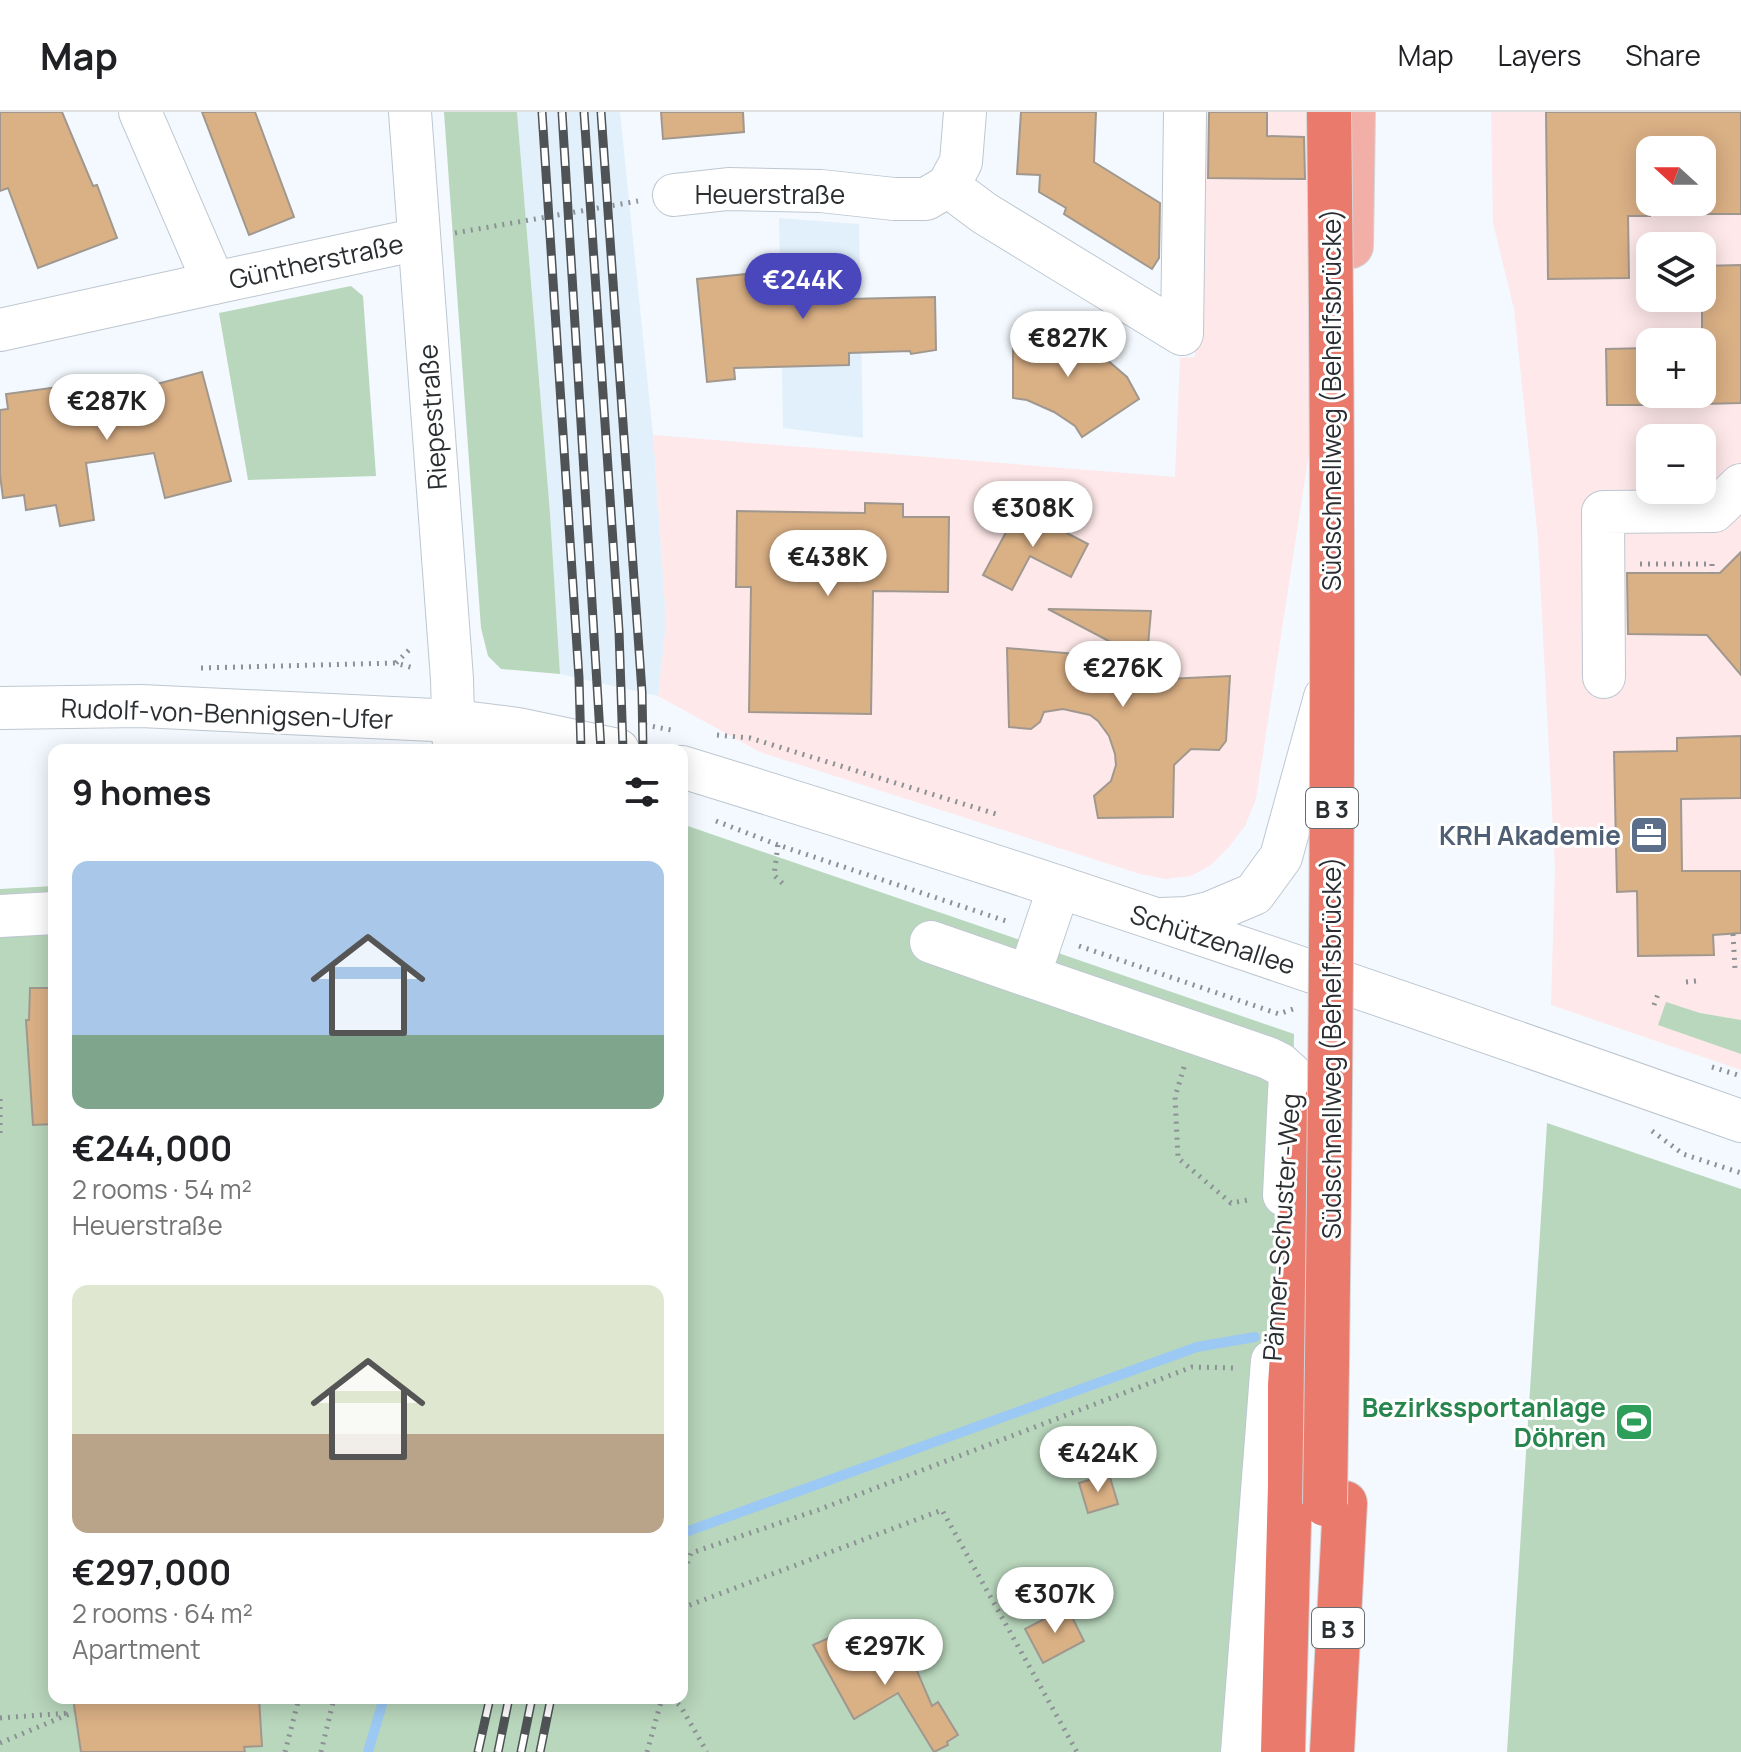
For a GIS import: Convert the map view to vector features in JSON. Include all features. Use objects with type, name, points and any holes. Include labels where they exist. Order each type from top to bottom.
[{"type":"highway","name":"Südschnellweg (Behelfsbrücke)","points":[[1329,112],[1334,481],[1331,1099],[1335,1504]]},
{"type":"highway","name":"Südschnellweg (Behelfsbrücke)","points":[[1335,1504],[1352,1119],[1351,112]]},
{"type":"highway","points":[[1283,1752],[1290,1385],[1305,1162],[1312,1132],[1328,1100],[1334,1074],[1335,998]]},
{"type":"highway","name":"B 3","points":[[1312,1752],[1335,1504]]},
{"type":"highway","name":"B 3","points":[[1332,1752],[1335,1504]]},
{"type":"main road","points":[[1335,998],[1351,112]]},
{"type":"street","name":"Güntherstraße","points":[[140,112],[214,283]]},
{"type":"street","name":"Riepestraße","points":[[410,112],[454,736]]},
{"type":"street","points":[[965,112],[961,162],[948,186],[984,213],[1182,334],[1185,112]]},
{"type":"street","name":"Heuerstraße","points":[[674,195],[744,189],[926,199],[948,186]]},
{"type":"street","name":"Güntherstraße","points":[[0,330],[419,239]]},
{"type":"street","points":[[1604,677],[1603,512],[1714,511],[1741,485]]},
{"type":"street","points":[[1151,919],[1187,918],[1254,894],[1281,857],[1343,635]]},
{"type":"street","name":"Rudolf-von-Bennigsen-Ufer","points":[[0,708],[141,706],[454,736],[518,729],[591,744]]},
{"type":"street","name":"Schützenallee","points":[[688,769],[1151,919],[1335,998],[1741,1121]]},
{"type":"street","points":[[1029,976],[1059,887]]},
{"type":"street","points":[[0,916],[48,913]]},
{"type":"street","name":"Pänner-Schuster-Weg","points":[[931,942],[1268,1058],[1290,1073],[1272,1368],[1242,1752]]},
{"type":"path","name":"Heuerstraße","points":[[419,239],[674,195]]},
{"type":"path","points":[[1633,564],[1712,564],[1712,573]]},
{"type":"path","points":[[191,668],[395,663],[452,679]]},
{"type":"path","points":[[706,734],[750,738],[996,814]]},
{"type":"path","points":[[709,818],[778,845],[1279,1014],[1335,998]]},
{"type":"path","points":[[778,845],[774,875],[786,887]]},
{"type":"path","points":[[1733,934],[1735,969]]},
{"type":"path","points":[[1686,982],[1696,981]]},
{"type":"path","points":[[1654,1005],[1658,994]]},
{"type":"path","points":[[1195,1033],[1175,1097],[1178,1158],[1231,1203],[1284,1195]]},
{"type":"path","points":[[1712,1067],[1741,1076]]},
{"type":"path","points":[[0,1099],[0,1138]]},
{"type":"path","points":[[1649,1129],[1683,1154],[1741,1173]]},
{"type":"path","points":[[688,1561],[691,1553],[818,1510],[1192,1367],[1272,1368]]},
{"type":"path","points":[[688,1606],[942,1510],[1077,1752]]},
{"type":"path","points":[[285,1752],[297,1704]]},
{"type":"path","points":[[321,1752],[333,1704]]},
{"type":"path","points":[[647,1752],[660,1704]]},
{"type":"path","points":[[678,1704],[707,1752]]},
{"type":"path","points":[[0,1718],[74,1712],[0,1743]]},
{"type":"shaded area","points":[[517,112],[620,112],[653,435],[666,621],[658,696],[560,674]]},
{"type":"shaded area","points":[[1192,112],[1353,112],[1312,433],[1256,799],[1245,826],[1228,848],[1211,865],[1191,876],[1166,879],[1140,874],[760,752],[658,696],[666,621],[653,435],[1175,477],[1180,358],[1195,357]]},
{"type":"shaded area","points":[[1491,112],[1741,112],[1741,1070],[1551,1005],[1555,868],[1538,539],[1514,309],[1493,223]]},
{"type":"shaded area","points":[[779,218],[859,224],[863,438],[783,428]]},
{"type":"green space","points":[[444,112],[517,112],[560,674],[501,669],[488,656],[481,628]]},
{"type":"green space","points":[[351,286],[363,296],[376,476],[248,480],[219,313]]},
{"type":"green space","points":[[688,826],[1294,1034],[1292,1166],[1248,1752],[0,1752],[0,889],[48,886],[48,1704],[688,1704]]},
{"type":"green space","points":[[1666,1002],[1700,1013],[1741,1020],[1741,1054],[1658,1025]]},
{"type":"green space","name":"Bezirkssportanlage Döhren","points":[[1547,1123],[1741,1189],[1741,1752],[1507,1752]]},
{"type":"building","points":[[0,112],[62,112],[93,186],[97,185],[117,238],[38,268],[8,188],[0,191]]},
{"type":"building","points":[[202,112],[255,112],[294,217],[249,235]]},
{"type":"building","points":[[661,112],[743,112],[744,132],[663,139]]},
{"type":"building","points":[[1021,112],[1096,112],[1094,162],[1160,203],[1159,258],[1152,269],[1064,214],[1066,208],[1039,192],[1040,175],[1017,174]]},
{"type":"building","points":[[1209,112],[1267,112],[1267,136],[1304,137],[1305,179],[1208,178]]},
{"type":"building","points":[[1546,112],[1741,112],[1741,214],[1716,214],[1716,136],[1636,136],[1636,216],[1628,216],[1629,278],[1548,279]]},
{"type":"building","points":[[1741,265],[1741,403],[1716,404],[1716,328],[1702,328],[1702,312],[1716,312],[1716,266]]},
{"type":"building","points":[[846,268],[847,299],[935,297],[936,350],[911,354],[910,351],[849,353],[849,365],[734,368],[735,379],[707,382],[697,279],[756,273],[756,270]]},
{"type":"building","points":[[1013,327],[1037,328],[1093,348],[1127,377],[1139,399],[1082,437],[1075,426],[1054,412],[1027,400],[1013,398]]},
{"type":"building","points":[[1636,348],[1636,405],[1607,405],[1606,349]]},
{"type":"building","points":[[202,372],[231,481],[165,498],[154,453],[86,463],[94,520],[60,526],[56,505],[26,510],[24,495],[3,498],[0,410],[8,409],[6,394],[74,385],[75,396],[103,392],[104,398]]},
{"type":"building","points":[[865,503],[903,504],[903,517],[949,517],[948,592],[873,591],[871,714],[749,712],[751,587],[736,587],[737,511],[865,513]]},
{"type":"building","points":[[1019,508],[1088,544],[1071,577],[1030,556],[1012,590],[983,575]]},
{"type":"building","points":[[1741,552],[1741,675],[1707,635],[1628,634],[1627,573],[1720,573]]},
{"type":"building","points":[[1048,609],[1151,611],[1145,680],[1230,676],[1226,741],[1219,750],[1191,749],[1174,765],[1173,817],[1098,818],[1094,796],[1111,781],[1116,765],[1109,736],[1090,715],[1063,709],[1044,712],[1040,722],[1031,729],[1009,727],[1007,648],[1145,660]]},
{"type":"building","name":"KRH Akademie","points":[[1741,736],[1741,798],[1681,799],[1682,871],[1741,871],[1741,933],[1713,935],[1714,955],[1638,956],[1637,891],[1617,892],[1614,752],[1677,751],[1677,738]]},
{"type":"building","points":[[30,988],[48,988],[48,1124],[33,1125],[26,1020],[29,1020]]},
{"type":"building","points":[[1109,1474],[1118,1504],[1088,1513],[1079,1483]]},
{"type":"building","points":[[1067,1607],[1084,1641],[1043,1663],[1025,1629]]},
{"type":"building","points":[[840,1633],[855,1665],[905,1643],[932,1706],[938,1702],[958,1735],[934,1752],[898,1693],[854,1719],[813,1645]]},
{"type":"building","points":[[74,1704],[259,1704],[262,1746],[244,1747],[245,1752],[81,1752]]},
{"type":"waterway","points":[[688,1531],[1197,1347],[1255,1337]]},
{"type":"waterway","points":[[368,1752],[382,1704]]},
{"type":"railway","points":[[542,112],[581,744]]},
{"type":"railway","points":[[562,112],[601,744]]},
{"type":"railway","points":[[584,112],[619,631],[623,744]]},
{"type":"railway","points":[[601,112],[642,692],[643,744]]},
{"type":"railway","points":[[478,1752],[489,1704]]},
{"type":"railway","points":[[498,1752],[508,1704]]},
{"type":"railway","points":[[521,1752],[531,1704]]},
{"type":"railway","points":[[540,1752],[550,1704]]},
{"type":"place","name":"KRH Akademie","points":[[1649,835]]},
{"type":"place","name":"Bezirkssportanlage Döhren","points":[[1634,1422]]}]
